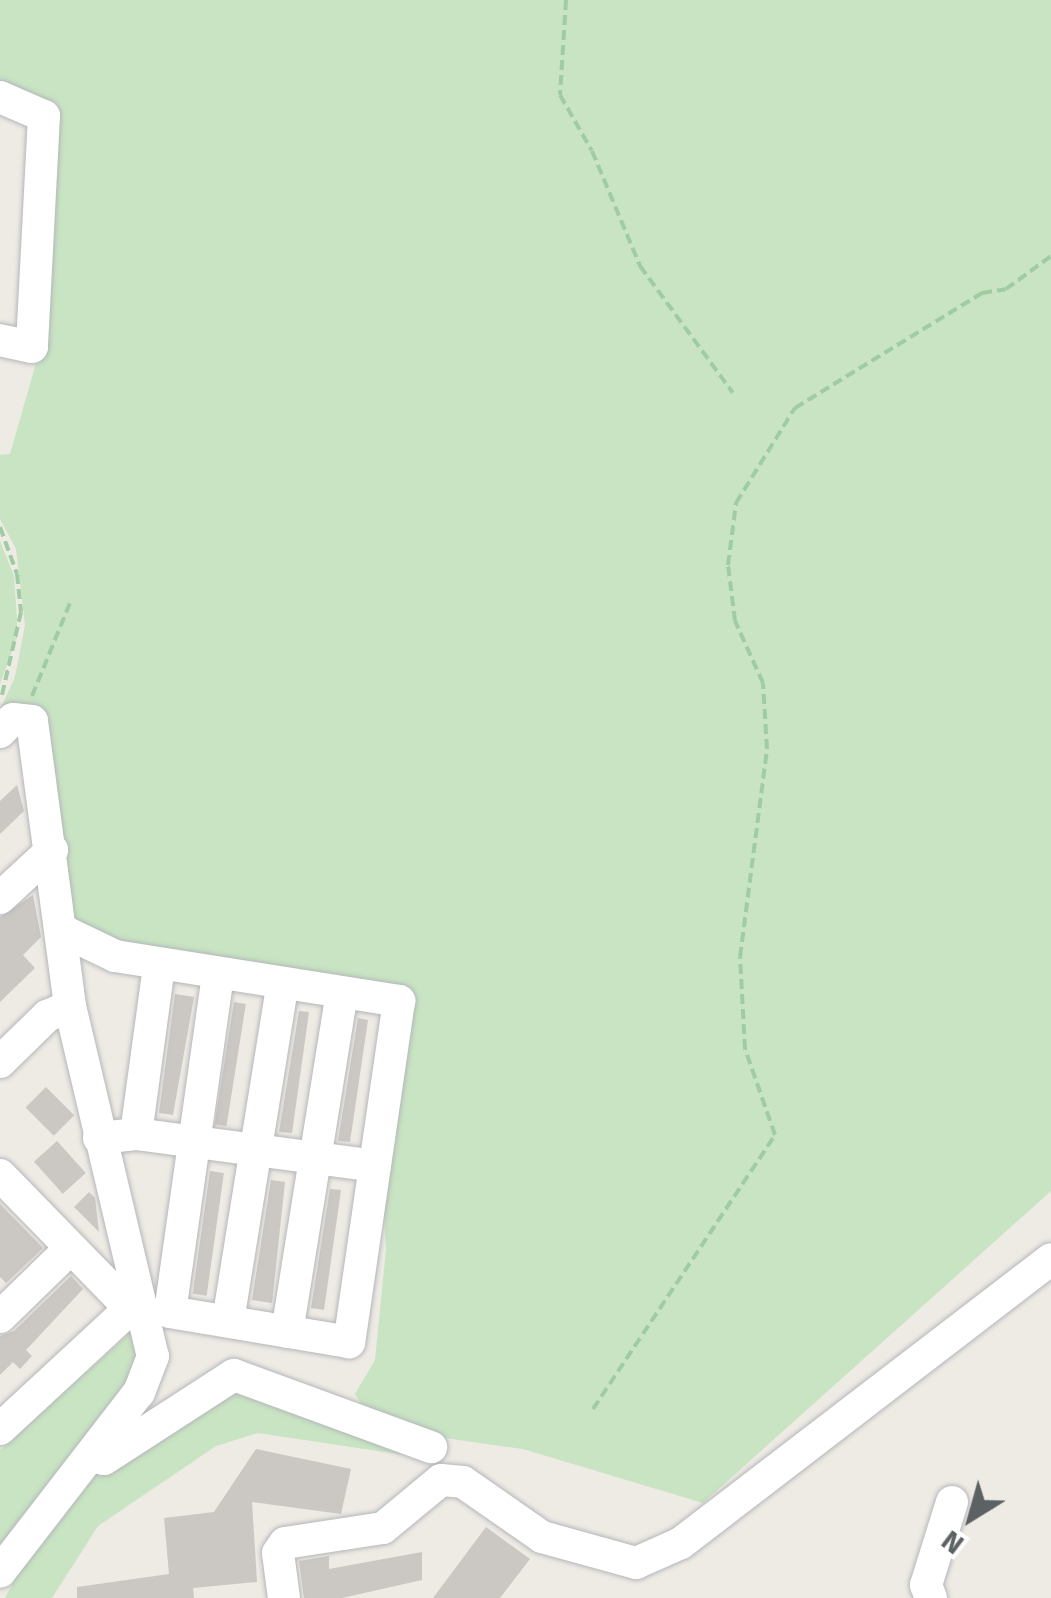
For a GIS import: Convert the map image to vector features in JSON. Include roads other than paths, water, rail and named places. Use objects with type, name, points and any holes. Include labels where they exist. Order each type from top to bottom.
[{"type":"street","points":[[0,340],[32,347],[44,116],[1,100]]},
{"type":"street","points":[[0,732],[13,719],[32,721],[70,1006],[136,1303],[153,1356],[138,1392],[0,1572]]},
{"type":"street","points":[[0,898],[52,850]]},
{"type":"street","points":[[61,930],[115,956],[400,1001],[349,1342],[170,1312],[190,1141],[218,973]]},
{"type":"street","points":[[136,1134],[159,965]]},
{"type":"street","points":[[228,1322],[283,982]]},
{"type":"street","points":[[287,1332],[342,992]]},
{"type":"street","points":[[0,1062],[47,1016],[70,1006]]},
{"type":"street","points":[[99,1138],[136,1134],[375,1166]]},
{"type":"street","points":[[0,1175],[69,1250],[119,1296],[136,1303]]},
{"type":"street","points":[[0,1316],[69,1250]]},
{"type":"street","points":[[284,1598],[278,1553],[285,1543],[383,1528],[440,1480],[463,1482],[542,1537],[636,1563],[681,1543],[1051,1259]]},
{"type":"street","points":[[0,1429],[136,1303]]},
{"type":"street","points":[[88,1455],[104,1459],[234,1375],[431,1446]]},
{"type":"street","points":[[931,1598],[926,1585],[952,1502]]}]
